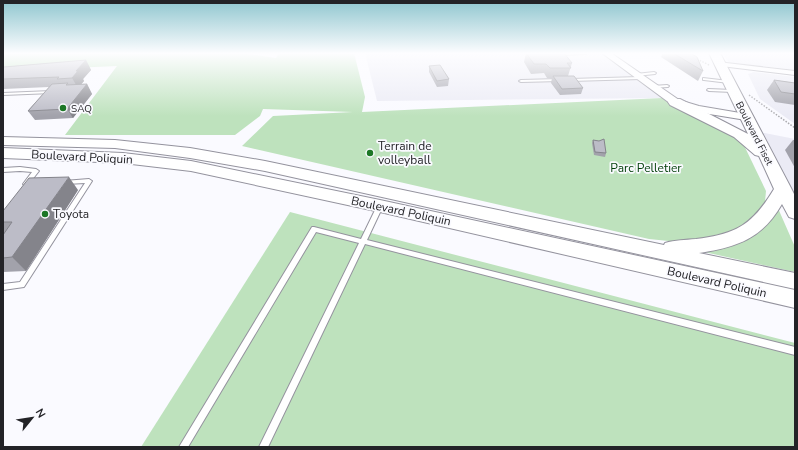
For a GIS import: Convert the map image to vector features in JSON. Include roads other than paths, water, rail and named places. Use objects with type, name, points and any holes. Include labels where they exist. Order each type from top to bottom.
[{"type":"main road","name":"Boulevard Fiset","points":[[726,74],[768,160],[794,207]]},
{"type":"main road","points":[[675,102],[739,134],[768,160]]},
{"type":"main road","name":"Boulevard Poliquin","points":[[3,141],[115,144],[190,153],[265,166],[795,281]]},
{"type":"main road","name":"Boulevard Poliquin","points":[[3,153],[123,158],[191,166],[380,206],[795,299]]},
{"type":"main road","points":[[653,249],[702,246],[735,237],[751,230],[764,218],[783,188]]},
{"type":"main road","points":[[727,284],[795,307]]},
{"type":"street","points":[[634,74],[675,102],[697,109],[746,117]]},
{"type":"lane","points":[[521,81],[638,77],[650,74]]},
{"type":"lane","points":[[704,79],[731,86]]},
{"type":"lane","points":[[652,87],[667,86]]},
{"type":"lane","points":[[709,90],[731,86]]},
{"type":"lane","points":[[3,94],[56,92]]},
{"type":"lane","points":[[3,170],[20,169],[36,171],[20,192]]},
{"type":"lane","points":[[3,286],[22,286],[89,181],[58,183]]},
{"type":"lane","points":[[26,184],[34,184]]},
{"type":"lane","points":[[263,447],[380,206]]},
{"type":"lane","points":[[183,447],[314,229],[795,350]]},
{"type":"place","name":"SAQ","points":[[63,108]]},
{"type":"place","name":"Terrain de volleyball","points":[[370,153]]},
{"type":"place","name":"Toyota","points":[[45,214]]},
{"type":"park label","name":"Parc Pelletier","points":[[646,168]]}]
